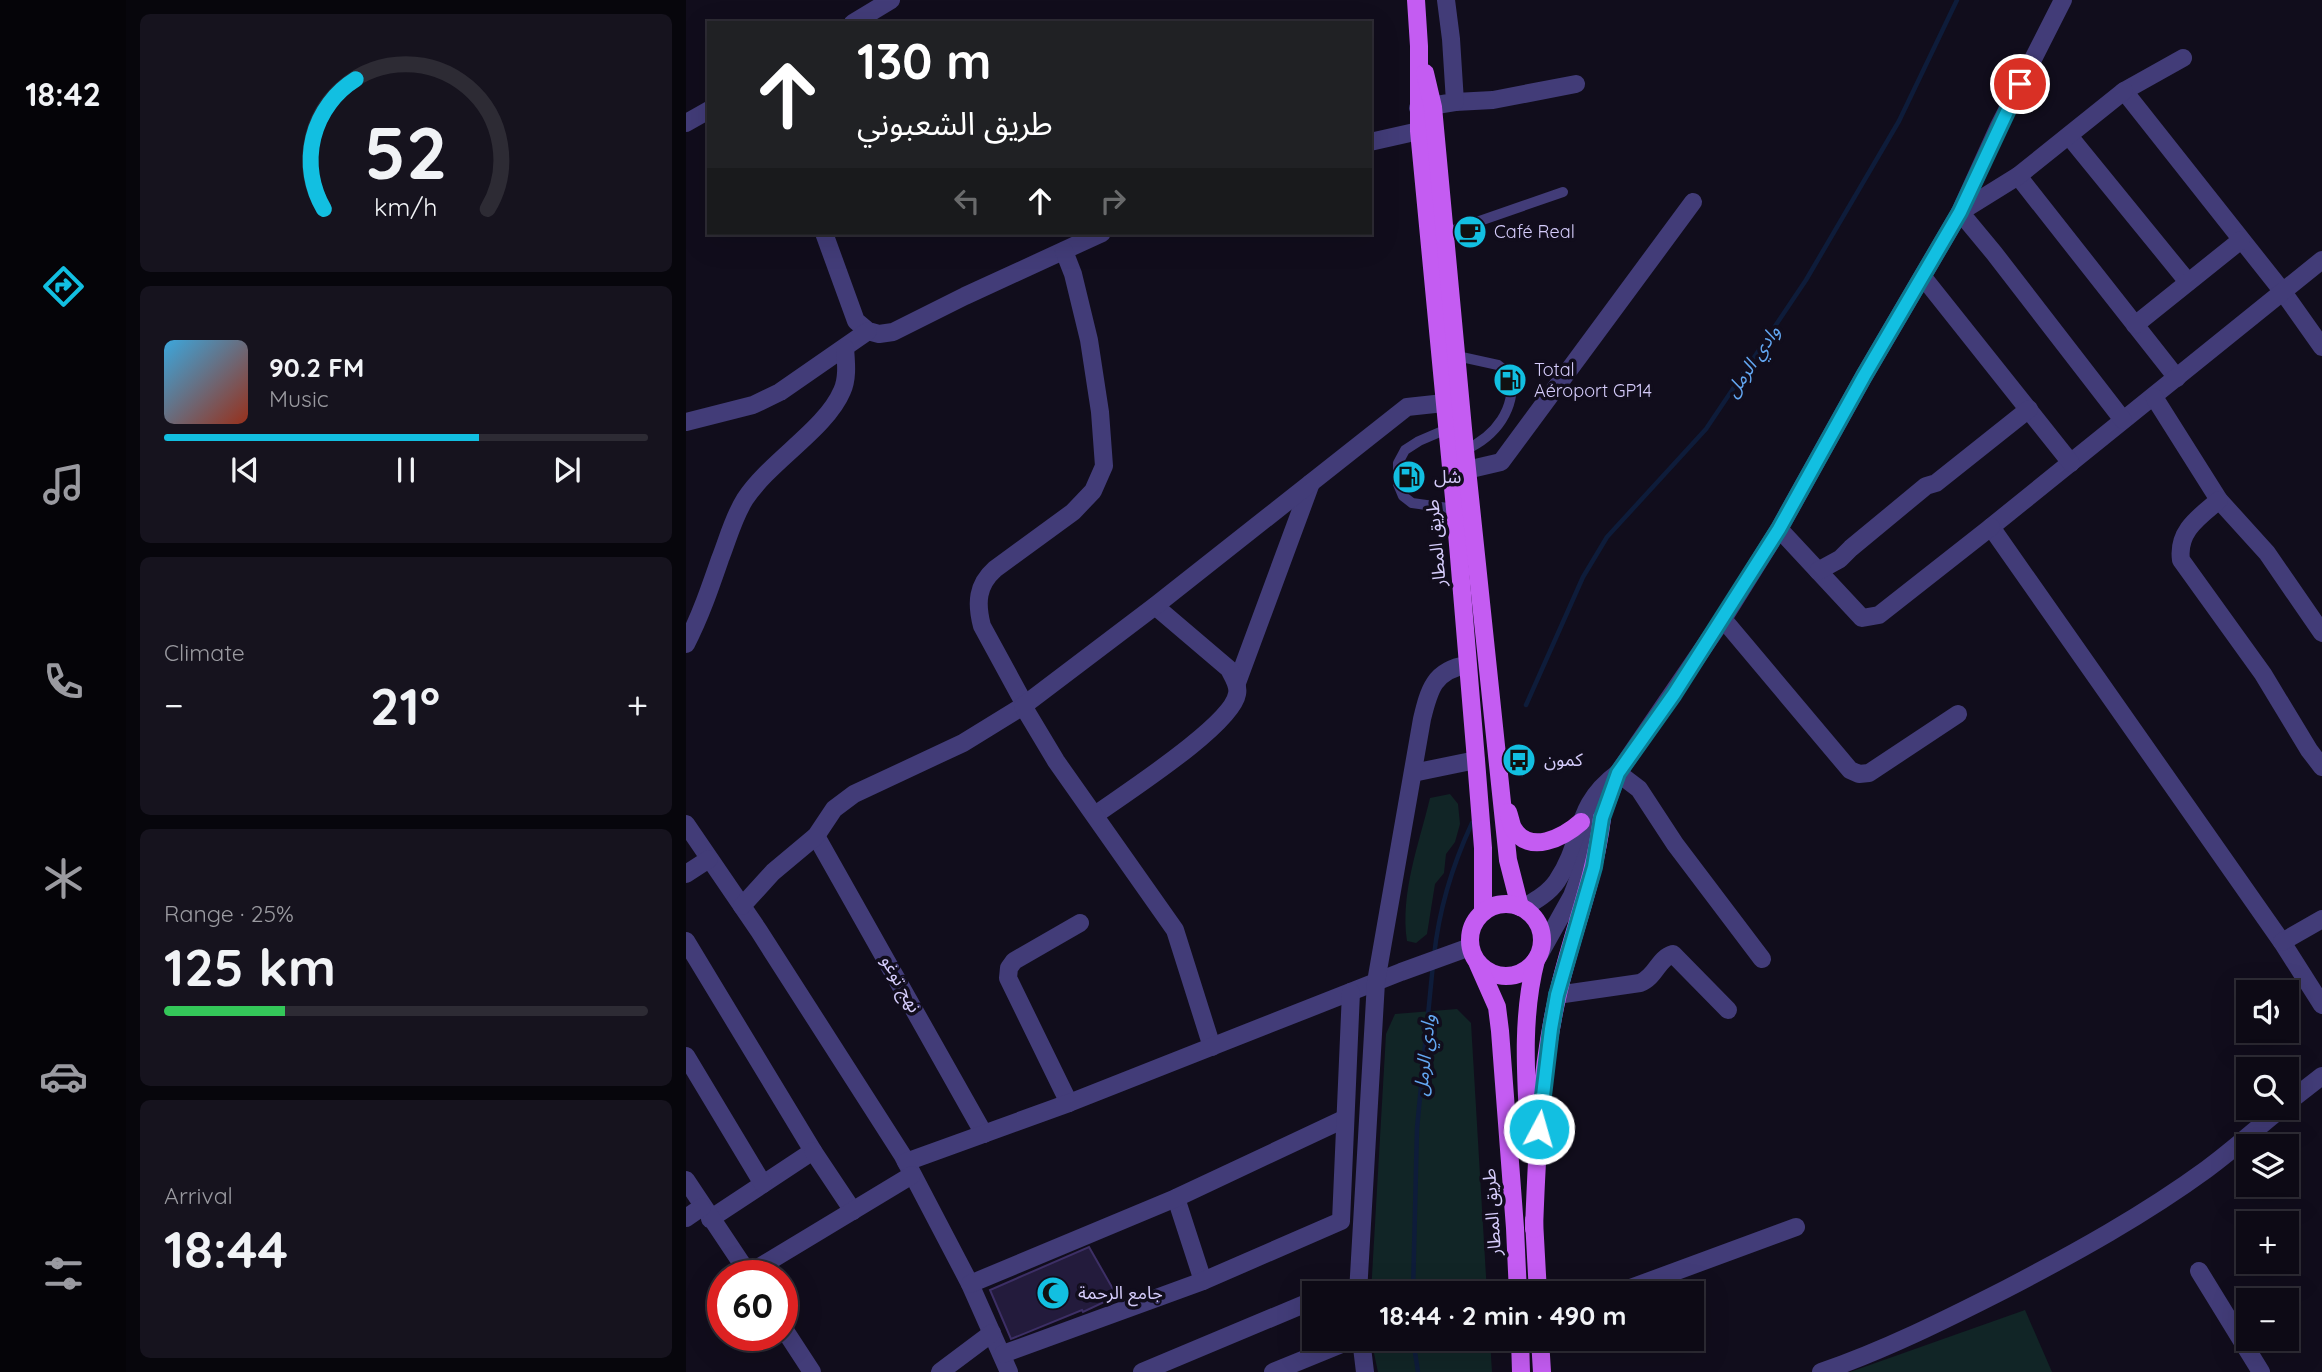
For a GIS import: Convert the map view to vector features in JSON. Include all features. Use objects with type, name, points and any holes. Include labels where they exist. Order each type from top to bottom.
[{"type":"main road","name":"طريق المطار","points":[[1416,0],[1426,108],[1445,233],[1465,450],[1455,509],[1483,848],[1483,912]]},
{"type":"main road","name":"طريق المطار","points":[[1426,108],[1419,131],[1447,429],[1459,473],[1502,794],[1508,860],[1521,907]]},
{"type":"main road","points":[[1502,794],[1514,829],[1531,841],[1551,840],[1567,833],[1581,822]]},
{"type":"main road","points":[[1534,1229],[1539,1129],[1551,1029],[1557,995],[1594,867],[1602,818]]},
{"type":"main road","points":[[1537,1281],[1525,1048],[1528,990],[1538,957],[1542,942],[1540,928],[1533,916],[1521,907],[1501,904],[1483,912],[1472,928],[1470,947],[1478,964],[1487,971],[1508,977],[1519,974],[1538,957]]},
{"type":"main road","name":"طريق المطار","points":[[1478,964],[1496,1007],[1500,1031],[1516,1228],[1518,1281]]},
{"type":"main road","points":[[1520,1351],[1521,1372]]},
{"type":"main road","points":[[1541,1351],[1542,1372]]},
{"type":"street","points":[[856,21],[891,0]]},
{"type":"street","points":[[1446,0],[1455,102]]},
{"type":"street","points":[[1521,907],[1540,897],[1556,883],[1594,794],[1618,773],[1723,619],[1779,529],[1960,212],[1999,126],[2063,0]]},
{"type":"street","points":[[1960,212],[2018,176],[2124,91],[2183,58]]},
{"type":"street","points":[[1426,108],[1455,102],[1493,100],[1576,84]]},
{"type":"street","points":[[2124,91],[2283,292],[2322,347]]},
{"type":"street","points":[[686,123],[707,111]]},
{"type":"street","points":[[1372,142],[1419,131]]},
{"type":"street","points":[[2069,136],[2188,282]]},
{"type":"street","points":[[2018,176],[2177,378]]},
{"type":"street","points":[[1459,473],[1501,462],[1693,202]]},
{"type":"street","points":[[1960,212],[2123,420]]},
{"type":"street","points":[[825,235],[856,321],[868,331],[879,334],[893,332],[1098,235]]},
{"type":"street","points":[[2135,325],[2241,240]]},
{"type":"street","points":[[1064,251],[1073,274],[1089,340],[1100,412],[1104,466],[1093,491],[1073,512],[984,578],[980,587],[978,612],[982,626],[1056,761],[1175,930],[1212,1047]]},
{"type":"street","points":[[1779,529],[1862,618],[1879,615],[2322,260]]},
{"type":"street","points":[[1923,277],[2071,463]]},
{"type":"street","points":[[686,422],[753,405],[780,392],[868,331]]},
{"type":"street","points":[[686,644],[708,594],[733,523],[746,498],[772,466],[831,411],[842,391],[846,378],[845,348]]},
{"type":"street","points":[[2154,397],[2219,500],[2267,553],[2322,633]]},
{"type":"street","points":[[742,906],[760,884],[816,836],[834,809],[854,794],[963,743],[1024,706],[1407,407],[1444,403]]},
{"type":"street","points":[[1818,571],[1840,559],[1918,493],[1936,483],[2029,409]]},
{"type":"street","points":[[1095,815],[1214,728],[1230,710],[1237,695],[1237,683],[1311,483]]},
{"type":"street","points":[[2219,500],[2187,528],[2180,553],[2181,561],[2263,674],[2322,767]]},
{"type":"street","points":[[1991,527],[2282,942],[2322,1005]]},
{"type":"street","points":[[1155,606],[1229,669],[1237,683]]},
{"type":"street","points":[[1723,619],[1850,770],[1858,774],[1869,773],[1958,714]]},
{"type":"street","points":[[1359,1281],[1376,982],[1422,719],[1434,683],[1441,674],[1452,667],[1467,665]]},
{"type":"street","points":[[1413,774],[1476,760]]},
{"type":"street","points":[[1538,957],[1572,896],[1618,773]]},
{"type":"street","points":[[1618,773],[1639,789],[1675,844],[1762,959]]},
{"type":"street","points":[[686,824],[742,906],[909,1169],[970,1284],[1009,1372]]},
{"type":"street","name":"نهج توغو","points":[[816,836],[984,1134]]},
{"type":"street","points":[[686,874],[709,859]]},
{"type":"street","points":[[2282,942],[2322,919]]},
{"type":"street","points":[[1069,1103],[1008,978],[1009,968],[1014,961],[1080,923]]},
{"type":"street","points":[[686,941],[813,1151],[853,1211]]},
{"type":"street","points":[[773,1260],[853,1211],[909,1169],[984,1134],[1470,947]]},
{"type":"street","points":[[1557,995],[1649,980],[1665,957],[1673,954],[1728,1010]]},
{"type":"street","points":[[1341,1221],[1351,992]]},
{"type":"street","points":[[686,1056],[763,1184]]},
{"type":"street","points":[[2299,1094],[2322,1076]]},
{"type":"street","points":[[970,1284],[1176,1198],[1344,1119]]},
{"type":"street","points":[[1821,1372],[1894,1344],[1950,1318],[2094,1242],[2208,1168],[2266,1120]]},
{"type":"street","points":[[686,1218],[706,1213],[763,1184],[813,1151]]},
{"type":"street","points":[[686,1180],[739,1260]]},
{"type":"street","points":[[1176,1198],[1203,1281]]},
{"type":"street","points":[[1003,1354],[1203,1281],[1341,1221],[1362,1223]]},
{"type":"street","points":[[1650,1281],[1796,1227]]},
{"type":"street","points":[[2199,1271],[2261,1372]]},
{"type":"street","points":[[1142,1372],[1302,1305]]},
{"type":"street","points":[[940,1372],[992,1333]]},
{"type":"street","points":[[798,1351],[812,1372]]},
{"type":"street","points":[[1273,1372],[1325,1351]]},
{"type":"street","points":[[1362,1351],[1365,1372]]},
{"type":"lane","points":[[1445,233],[1563,192]]},
{"type":"lane","points":[[1457,356],[1498,365],[1511,375],[1513,388],[1509,409],[1498,425],[1478,444],[1465,450]]},
{"type":"lane","points":[[1447,429],[1405,450],[1398,463],[1398,484],[1403,496],[1412,503],[1455,509]]},
{"type":"green space","points":[[1450,794],[1458,804],[1460,824],[1455,842],[1446,854],[1444,873],[1435,884],[1427,934],[1416,943],[1407,941],[1408,887],[1430,798]]},
{"type":"green space","points":[[1457,1009],[1471,1023],[1486,1281],[1372,1281],[1386,1034],[1395,1014]]},
{"type":"green space","points":[[2025,1310],[2052,1372],[1850,1372]]},
{"type":"green space","points":[[1374,1351],[1491,1351],[1492,1372],[1378,1372]]},
{"type":"building","name":"جامع الرحمة","points":[[1089,1247],[1117,1296],[1011,1339],[990,1290]]},
{"type":"waterway","name":"وادي الرمل","points":[[1526,705],[1583,577],[1607,537],[1706,429],[1806,280],[1899,121],[1957,0]]},
{"type":"waterway","name":"وادي الرمل","points":[[1434,956],[1447,888],[1472,823]]},
{"type":"waterway","name":"وادي الرمل","points":[[1413,1281],[1417,1128],[1433,964]]},
{"type":"waterway","name":"وادي الرمل","points":[[1415,1351],[1418,1372]]},
{"type":"place","name":"Café Real","points":[[1470,232]]},
{"type":"place","name":"Total Aéroport GP14","points":[[1510,380]]},
{"type":"place","name":"شل","points":[[1409,477]]},
{"type":"place","name":"كمون","points":[[1519,760]]},
{"type":"place","name":"جامع الرحمة","points":[[1053,1293]]},
{"type":"route","points":[[1539,1129],[1557,995],[1588,891],[1602,818],[1618,773],[1674,694],[1779,529],[1960,212],[2020,84]]}]
